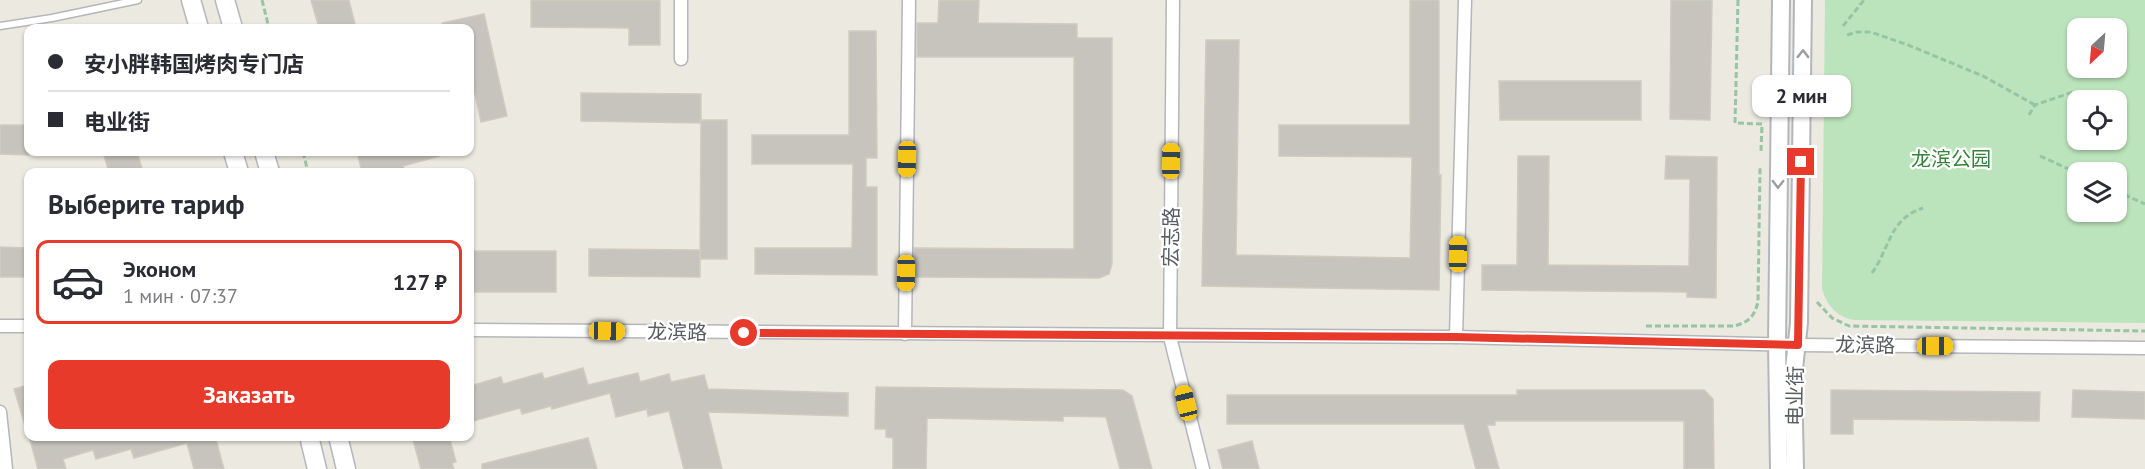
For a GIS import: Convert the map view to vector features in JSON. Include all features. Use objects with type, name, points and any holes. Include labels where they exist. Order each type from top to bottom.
[{"type":"main road","points":[[191,0],[198,24]]},
{"type":"main road","points":[[225,0],[231,24]]},
{"type":"main road","points":[[310,441],[317,469]]},
{"type":"main road","points":[[339,441],[346,469]]},
{"type":"street","points":[[681,0],[681,59]]},
{"type":"street","points":[[905,334],[909,0]]},
{"type":"street","name":"宏志路","points":[[1173,0],[1170,336],[1203,469]]},
{"type":"street","points":[[1456,337],[1465,0]]},
{"type":"street","name":"电业街","points":[[1779,469],[1777,344],[1781,0]]},
{"type":"street","name":"电业街","points":[[1795,469],[1793,378],[1798,345],[1803,0]]},
{"type":"street","points":[[0,326],[24,326]]},
{"type":"street","name":"龙滨路","points":[[474,330],[1456,337],[1798,345],[2145,348]]},
{"type":"street","points":[[0,412],[6,469]]},
{"type":"lane","points":[[0,26],[138,0]]},
{"type":"path","points":[[262,0],[268,24]]},
{"type":"path","points":[[1738,0],[1735,123],[1762,124],[1761,151]]},
{"type":"path","points":[[1843,26],[1864,0]]},
{"type":"path","points":[[1847,35],[1871,32],[1908,45],[1983,76],[2035,105]]},
{"type":"path","points":[[2029,115],[2035,105],[2067,94]]},
{"type":"path","points":[[2040,156],[2067,168]]},
{"type":"path","points":[[1640,326],[1734,326],[1747,322],[1754,315],[1758,302],[1760,168]]},
{"type":"path","points":[[2127,196],[2145,204]]},
{"type":"path","points":[[1872,273],[1894,230],[1903,218],[1923,208]]},
{"type":"path","points":[[1817,292],[1817,303],[1832,318],[1849,326],[2145,331]]},
{"type":"green space","name":"龙滨公园","points":[[1825,0],[2145,0],[2145,323],[1854,320],[1837,313],[1826,300],[1822,288]]},
{"type":"building","points":[[311,0],[349,0],[355,24],[318,24]]},
{"type":"building","points":[[531,0],[660,0],[660,45],[629,45],[629,28],[531,27]]},
{"type":"building","points":[[939,0],[979,0],[978,23],[1077,24],[1077,38],[1112,38],[1112,264],[1109,274],[1099,278],[914,277],[914,248],[1074,249],[1074,57],[917,57],[917,23],[938,23]]},
{"type":"building","points":[[1410,0],[1439,0],[1439,175],[1441,175],[1439,290],[1202,286],[1206,40],[1239,40],[1236,255],[1410,258],[1412,157],[1279,156],[1279,125],[1410,125]]},
{"type":"building","points":[[1671,0],[1712,0],[1710,120],[1670,119]]},
{"type":"building","points":[[484,14],[507,116],[481,122],[474,89],[474,24],[442,23]]},
{"type":"building","points":[[849,31],[876,31],[877,158],[866,158],[866,187],[877,187],[877,275],[755,274],[755,248],[852,248],[853,164],[752,164],[752,135],[849,135]]},
{"type":"building","points":[[1499,81],[1641,81],[1641,120],[1500,120]]},
{"type":"building","points":[[581,93],[701,94],[701,123],[581,121]]},
{"type":"building","points":[[701,120],[727,120],[727,259],[700,259]]},
{"type":"building","points":[[0,125],[24,125],[24,155],[0,154]]},
{"type":"building","points":[[104,156],[138,156],[142,168],[108,168]]},
{"type":"building","points":[[358,156],[440,156],[403,166],[404,168],[361,168]]},
{"type":"building","points":[[1518,156],[1549,156],[1548,265],[1689,266],[1690,179],[1665,179],[1666,156],[1717,157],[1716,298],[1687,297],[1687,292],[1482,290],[1482,265],[1517,265]]},
{"type":"building","points":[[0,247],[24,248],[24,277],[0,277]]},
{"type":"building","points":[[589,249],[700,250],[700,277],[589,276]]},
{"type":"building","points":[[474,251],[556,251],[556,292],[474,292]]},
{"type":"building","points":[[583,368],[588,385],[638,373],[640,382],[669,374],[671,382],[704,375],[708,389],[848,393],[848,416],[708,412],[722,469],[684,469],[669,411],[648,416],[647,409],[616,417],[610,393],[552,409],[551,406],[522,414],[520,408],[474,421],[474,385],[501,377],[503,384],[542,373],[544,379]]},
{"type":"building","points":[[24,386],[24,422],[14,389]]},
{"type":"building","points":[[876,387],[1123,390],[1132,396],[1152,469],[1120,469],[1106,417],[1063,416],[1063,421],[927,418],[926,469],[893,469],[893,438],[886,437],[886,429],[875,429]]},
{"type":"building","points":[[1517,390],[1704,390],[1713,399],[1714,469],[1684,469],[1684,421],[1495,421],[1495,425],[1487,425],[1499,469],[1476,469],[1464,424],[1227,424],[1227,395],[1517,395]]},
{"type":"building","points":[[1831,390],[2040,392],[2039,421],[1853,419],[1853,434],[1831,434]]},
{"type":"building","points":[[2073,390],[2145,392],[2145,419],[2072,417]]},
{"type":"building","points":[[588,438],[597,469],[482,469],[482,464]]},
{"type":"building","points":[[30,441],[216,441],[224,469],[194,469],[187,443],[134,458],[131,449],[96,459],[93,450],[63,459],[66,469],[38,469]]},
{"type":"building","points":[[413,441],[450,441],[456,462],[452,463],[454,469],[421,469]]},
{"type":"building","points":[[1252,441],[1259,469],[1223,469],[1218,450]]},
{"type":"route","points":[[744,333],[1456,337],[1798,345],[1801,162]]}]
